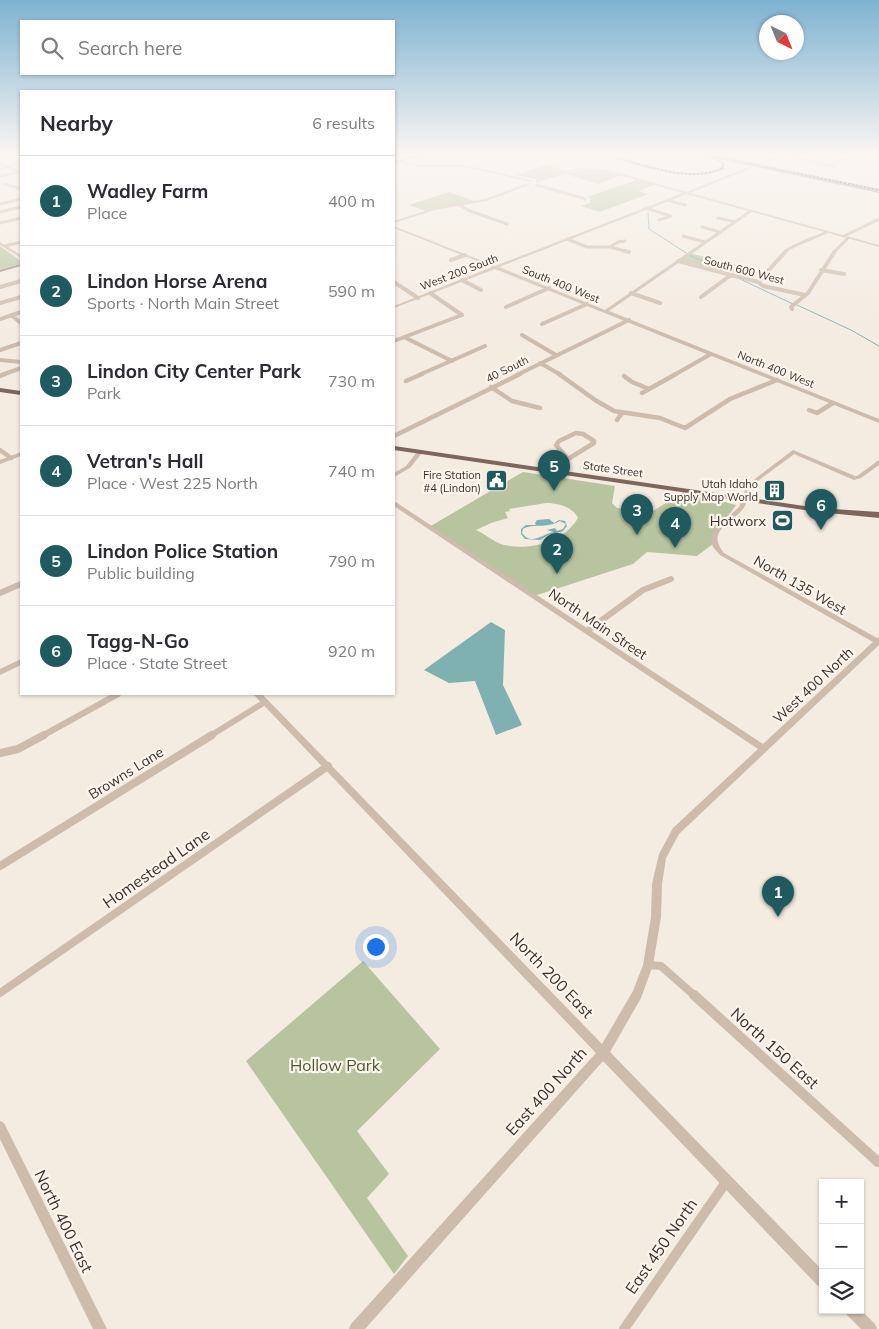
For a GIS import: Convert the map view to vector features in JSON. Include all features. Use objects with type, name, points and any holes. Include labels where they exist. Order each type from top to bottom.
[{"type":"main road","points":[[0,271],[20,266]]},
{"type":"main road","points":[[0,390],[20,393]]},
{"type":"main road","points":[[395,448],[419,452]]},
{"type":"main road","name":"State Street","points":[[419,452],[818,510],[879,514]]},
{"type":"street","points":[[395,222],[409,217]]},
{"type":"street","points":[[487,217],[507,224]]},
{"type":"street","name":"West 200 South","points":[[395,307],[623,217]]},
{"type":"street","points":[[659,220],[668,217]]},
{"type":"street","points":[[606,311],[742,217]]},
{"type":"street","points":[[776,217],[879,246]]},
{"type":"street","points":[[0,223],[20,218]]},
{"type":"street","points":[[718,218],[735,222]]},
{"type":"street","points":[[792,309],[791,307],[800,303],[806,295],[837,245],[846,237],[879,218]]},
{"type":"street","name":"South 400 West","points":[[395,227],[666,335]]},
{"type":"street","points":[[702,227],[720,232]]},
{"type":"street","points":[[758,282],[789,247],[807,242],[826,232]]},
{"type":"street","points":[[683,236],[706,242]]},
{"type":"street","points":[[567,239],[587,247],[610,247],[629,252]]},
{"type":"street","points":[[610,247],[624,241]]},
{"type":"street","points":[[5,246],[20,242]]},
{"type":"street","points":[[0,243],[20,255]]},
{"type":"street","points":[[451,260],[465,255]]},
{"type":"street","name":"South 600 West","points":[[678,261],[758,282],[763,286],[806,295]]},
{"type":"street","points":[[822,270],[844,274]]},
{"type":"street","points":[[702,297],[730,275]]},
{"type":"street","points":[[462,280],[481,290]]},
{"type":"street","points":[[0,287],[20,281]]},
{"type":"street","points":[[395,283],[418,298]]},
{"type":"street","points":[[506,306],[549,288]]},
{"type":"street","points":[[395,341],[462,315],[430,293]]},
{"type":"street","points":[[632,293],[660,302]]},
{"type":"street","points":[[0,303],[20,297]]},
{"type":"street","points":[[542,324],[587,304]]},
{"type":"street","points":[[0,318],[20,312]]},
{"type":"street","points":[[11,315],[20,322]]},
{"type":"street","name":"40 South","points":[[395,435],[629,320]]},
{"type":"street","points":[[522,335],[556,355]]},
{"type":"street","name":"North 400 West","points":[[666,335],[879,421]]},
{"type":"street","points":[[406,338],[452,361]]},
{"type":"street","points":[[0,350],[20,343]]},
{"type":"street","points":[[406,381],[485,346]]},
{"type":"street","points":[[642,393],[711,354]]},
{"type":"street","points":[[0,360],[20,362]]},
{"type":"street","points":[[540,363],[556,371],[564,380],[607,407],[622,414],[658,417],[684,428],[730,399],[777,380]]},
{"type":"street","points":[[0,376],[20,368]]},
{"type":"street","points":[[624,376],[632,382],[649,389]]},
{"type":"street","points":[[491,387],[512,401],[540,408]]},
{"type":"street","points":[[809,410],[816,413],[833,403]]},
{"type":"street","points":[[617,420],[622,414]]},
{"type":"street","points":[[547,471],[568,459],[594,443],[594,441],[584,434],[576,433],[559,442],[556,447],[568,459]]},
{"type":"street","points":[[0,450],[11,458]]},
{"type":"street","points":[[395,474],[408,467],[419,452]]},
{"type":"street","points":[[744,499],[745,492],[749,486],[793,452],[854,478],[859,477],[879,462]]},
{"type":"street","points":[[0,462],[20,454]]},
{"type":"street","name":"North 135 West","points":[[744,499],[742,507],[716,531],[714,537],[719,552],[878,641]]},
{"type":"street","name":"North Main Street","points":[[395,504],[764,748]]},
{"type":"street","points":[[587,631],[643,590],[671,579]]},
{"type":"street","points":[[0,593],[20,584]]},
{"type":"street","name":"West 400 North","points":[[764,748],[878,641]]},
{"type":"street","points":[[0,672],[20,662]]},
{"type":"street","points":[[0,753],[18,749],[116,695]]},
{"type":"street","name":"North 200 East","points":[[258,695],[819,1277]]},
{"type":"street","name":"Browns Lane","points":[[0,866],[265,702]]},
{"type":"street","name":"East 400 North","points":[[356,1329],[604,1052],[637,994],[648,964],[656,917],[657,884],[662,857],[676,831],[764,748]]},
{"type":"street","name":"Homestead Lane","points":[[0,993],[328,766]]},
{"type":"street","name":"North 150 East","points":[[648,964],[661,966],[667,970],[878,1162]]},
{"type":"street","name":"North 400 East","points":[[0,1126],[97,1328]]},
{"type":"street","name":"East 450 North","points":[[624,1329],[726,1182]]},
{"type":"street","points":[[856,1314],[870,1329]]},
{"type":"green space","points":[[0,246],[20,260],[20,264],[0,270]]},
{"type":"green space","points":[[689,253],[741,266],[731,274],[678,261]]},
{"type":"green space","points":[[523,472],[615,486],[612,503],[617,508],[653,511],[685,491],[736,505],[716,529],[712,538],[713,544],[697,556],[647,552],[633,564],[534,596],[429,527]],"holes":[[[551,503],[569,508],[578,518],[564,533],[546,543],[514,547],[497,542],[476,530],[508,518],[505,512],[510,511],[509,509]]]},
{"type":"green space","name":"Hollow Park","points":[[363,961],[440,1049],[357,1131],[389,1174],[367,1198],[408,1256],[394,1274],[246,1061]]},
{"type":"water","points":[[549,519],[554,523],[559,520],[565,521],[567,526],[563,531],[548,535],[540,540],[525,539],[521,534],[521,529],[526,525],[536,525],[537,520]],"holes":[[[560,521],[566,524],[563,529],[557,531],[555,528],[547,530],[554,532],[533,539],[529,539],[522,533],[523,529],[531,526],[549,525]]]},
{"type":"water","points":[[491,622],[505,630],[503,685],[522,725],[496,735],[475,681],[449,683],[424,670]]},
{"type":"waterway","points":[[648,217],[649,229],[691,256],[728,272]]},
{"type":"waterway","points":[[740,279],[793,304]]},
{"type":"waterway","points":[[797,305],[851,330],[879,346]]},
{"type":"place","name":"Fire Station #4 (Lindon)","points":[[497,481]]},
{"type":"place","name":"Utah Idaho Supply Map World","points":[[774,490]]},
{"type":"place","name":"Lindon Police Station","points":[[554,491]]},
{"type":"place","name":"Hotworx","points":[[782,521]]},
{"type":"place","name":"Tagg-N-Go","points":[[821,530]]},
{"type":"place","name":"Lindon City Center Park","points":[[637,535]]},
{"type":"place","name":"Vetran's Hall","points":[[675,548]]},
{"type":"place","name":"Lindon Horse Arena","points":[[557,574]]},
{"type":"place","name":"Wadley Farm","points":[[778,917]]}]
